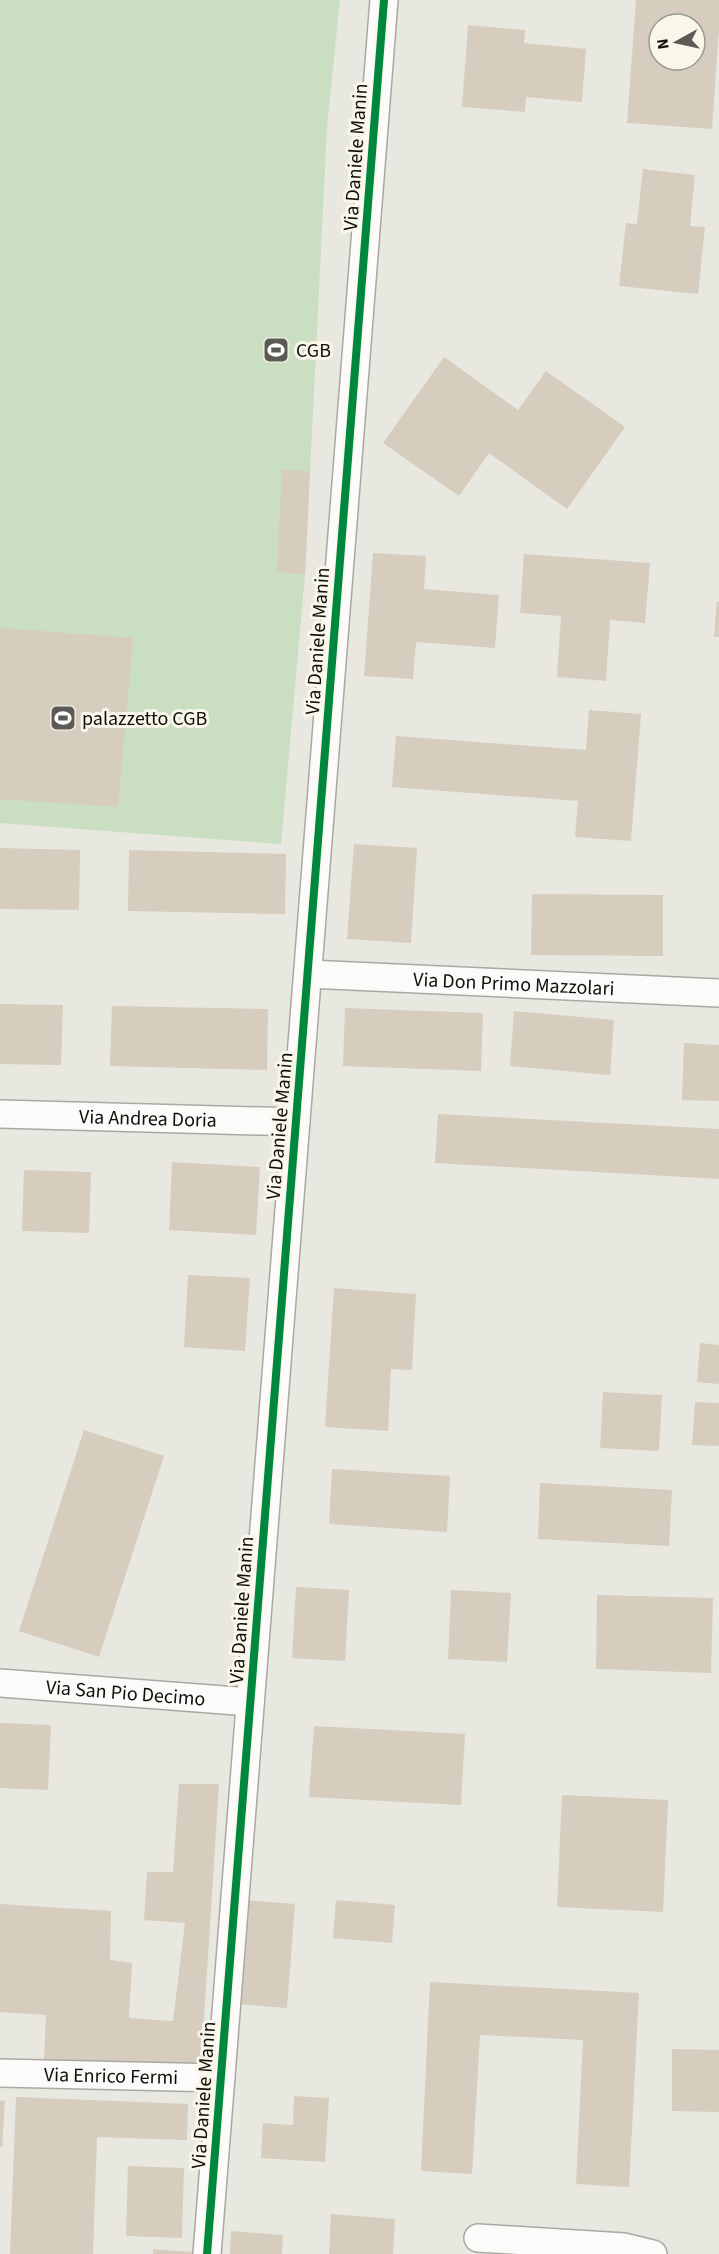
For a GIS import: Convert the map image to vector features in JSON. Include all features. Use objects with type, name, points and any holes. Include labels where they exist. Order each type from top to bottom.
[{"type":"street","name":"Via Daniele Manin","points":[[207,2254],[384,0]]},
{"type":"street","name":"Via Don Primo Mazzolari","points":[[308,974],[719,993]]},
{"type":"street","name":"Via Andrea Doria","points":[[0,1114],[296,1122]]},
{"type":"street","name":"Via San Pio Decimo","points":[[0,1683],[250,1702]]},
{"type":"street","name":"Via Enrico Fermi","points":[[0,2073],[221,2079]]},
{"type":"street","points":[[478,2238],[624,2247],[653,2254]]},
{"type":"green space","points":[[0,0],[340,0],[327,127],[305,574],[281,844],[0,823]]},
{"type":"building","points":[[636,0],[719,0],[712,129],[627,123]]},
{"type":"building","points":[[468,25],[525,30],[524,43],[586,49],[582,102],[526,97],[525,112],[462,107]]},
{"type":"building","points":[[643,169],[695,175],[690,226],[705,227],[698,294],[619,286],[626,223],[637,224]]},
{"type":"building","points":[[444,357],[518,410],[546,371],[625,427],[567,509],[489,453],[459,496],[383,443]]},
{"type":"building","points":[[282,470],[310,471],[305,574],[277,572]]},
{"type":"building","points":[[373,553],[426,556],[424,589],[499,595],[495,648],[416,642],[413,679],[364,676]]},
{"type":"building","points":[[524,554],[650,563],[645,623],[610,620],[606,681],[557,677],[561,616],[520,613]]},
{"type":"building","points":[[717,601],[719,602],[719,637],[714,637]]},
{"type":"building","name":"palazzetto CGB","points":[[0,628],[133,638],[118,807],[0,799]]},
{"type":"building","points":[[589,710],[641,714],[631,841],[575,837],[578,801],[392,787],[396,736],[586,750]]},
{"type":"building","points":[[354,844],[417,848],[411,943],[347,939]]},
{"type":"building","points":[[0,848],[80,850],[79,910],[0,909]]},
{"type":"building","points":[[129,850],[286,854],[285,914],[128,911]]},
{"type":"building","points":[[532,894],[663,895],[663,956],[531,955]]},
{"type":"building","points":[[0,1004],[63,1005],[61,1065],[0,1064]]},
{"type":"building","points":[[112,1006],[268,1009],[267,1070],[110,1066]]},
{"type":"building","points":[[345,1008],[483,1013],[481,1071],[343,1066]]},
{"type":"building","points":[[514,1011],[614,1020],[610,1075],[510,1066]]},
{"type":"building","points":[[684,1043],[719,1045],[719,1101],[682,1100]]},
{"type":"building","points":[[438,1114],[719,1129],[719,1179],[435,1163]]},
{"type":"building","points":[[172,1162],[260,1167],[256,1235],[169,1230]]},
{"type":"building","points":[[24,1170],[91,1172],[89,1233],[22,1231]]},
{"type":"building","points":[[188,1275],[250,1278],[245,1351],[184,1347]]},
{"type":"building","points":[[334,1288],[416,1294],[412,1370],[391,1369],[388,1431],[325,1427]]},
{"type":"building","points":[[700,1343],[719,1345],[719,1384],[697,1382]]},
{"type":"building","points":[[603,1392],[662,1395],[659,1451],[600,1448]]},
{"type":"building","points":[[695,1402],[719,1403],[719,1446],[692,1445]]},
{"type":"building","points":[[84,1430],[164,1456],[99,1657],[19,1631]]},
{"type":"building","points":[[332,1469],[450,1476],[447,1532],[329,1524]]},
{"type":"building","points":[[540,1483],[672,1490],[669,1546],[538,1539]]},
{"type":"building","points":[[296,1587],[349,1590],[345,1661],[292,1658]]},
{"type":"building","points":[[451,1590],[511,1593],[507,1662],[448,1659]]},
{"type":"building","points":[[597,1595],[713,1598],[711,1673],[596,1669]]},
{"type":"building","points":[[0,1723],[51,1725],[48,1790],[0,1788]]},
{"type":"building","points":[[314,1726],[465,1734],[461,1805],[309,1797]]},
{"type":"building","points":[[179,1784],[219,1784],[201,2065],[44,2060],[46,2015],[0,2012],[0,1904],[111,1911],[110,1960],[132,1963],[129,2018],[173,2021],[185,1923],[144,1920],[147,1872],[173,1872]]},
{"type":"building","points":[[562,1795],[668,1800],[663,1912],[557,1907]]},
{"type":"building","points":[[243,1900],[295,1904],[287,2008],[235,2004]]},
{"type":"building","points":[[336,1900],[395,1905],[392,1943],[333,1938]]},
{"type":"building","points":[[430,1982],[639,1993],[629,2187],[576,2184],[583,2040],[480,2035],[472,2174],[421,2171]]},
{"type":"building","points":[[672,2049],[719,2050],[719,2112],[672,2111]]},
{"type":"building","points":[[294,2096],[329,2098],[325,2162],[261,2158],[263,2123],[293,2125]]},
{"type":"building","points":[[16,2097],[188,2104],[187,2140],[97,2137],[93,2254],[10,2254]]},
{"type":"building","points":[[5,2100],[2,2147],[0,2147],[0,2101]]},
{"type":"building","points":[[128,2166],[184,2168],[182,2238],[126,2236]]},
{"type":"building","points":[[331,2214],[395,2219],[393,2254],[329,2254]]},
{"type":"building","points":[[231,2231],[283,2235],[282,2254],[230,2254]]},
{"type":"building","points":[[153,2249],[192,2252],[192,2254],[153,2254]]},
{"type":"cycle path","points":[[207,2254],[384,0]]},
{"type":"place","name":"CGB","points":[[276,350]]},
{"type":"place","name":"palazzetto CGB","points":[[63,718]]}]
